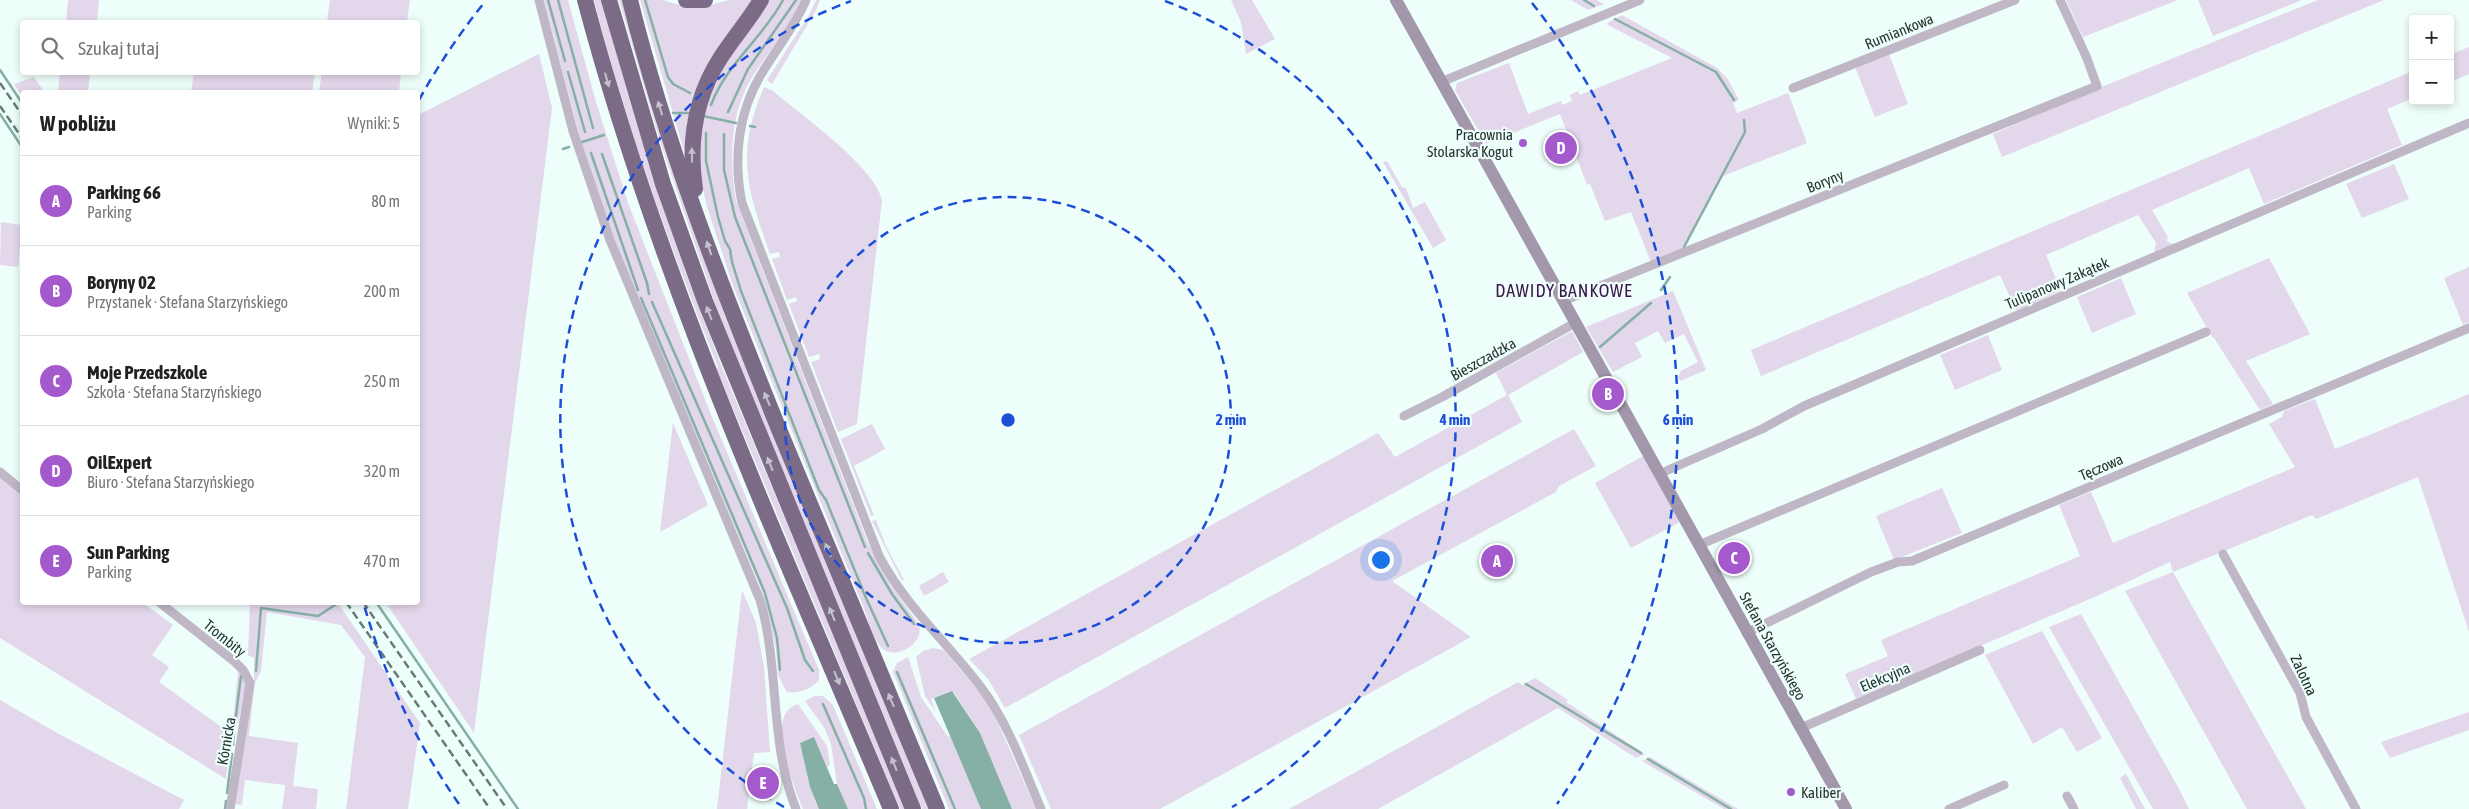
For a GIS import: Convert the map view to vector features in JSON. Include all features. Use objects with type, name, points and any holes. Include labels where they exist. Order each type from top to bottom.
[{"type":"highway","points":[[575,0],[594,33]]},
{"type":"highway","points":[[585,0],[628,151],[706,366],[891,809]]},
{"type":"highway","points":[[609,0],[663,184],[705,301],[913,809]]},
{"type":"highway","points":[[630,0],[670,142],[741,338],[937,809]]},
{"type":"highway","points":[[686,0],[705,0]]},
{"type":"highway","points":[[699,220],[692,161],[695,117],[704,88],[713,70],[760,0]]},
{"type":"street","points":[[539,0],[573,131],[610,240],[760,600],[771,647],[780,757],[796,809]]},
{"type":"street","points":[[806,0],[790,30],[759,78],[745,112],[739,134],[737,160],[742,203],[879,556],[905,599],[981,686],[998,713],[1041,809]]},
{"type":"street","name":"Stefana Starzyńskiego","points":[[1396,0],[1746,633],[1846,809]]},
{"type":"street","points":[[1441,82],[1640,0]]},
{"type":"street","name":"Rumiankowa","points":[[1793,88],[2015,0]]},
{"type":"street","name":"Boryny","points":[[1563,302],[2097,86],[2086,56],[2060,0]]},
{"type":"street","name":"Tulipanowy Zakątek","points":[[1659,474],[1762,429],[1813,402],[2469,123]]},
{"type":"street","name":"Bieszczadzka","points":[[1404,416],[1575,323]]},
{"type":"street","name":"Tęczowa","points":[[1746,633],[1871,572],[1898,562],[1912,560],[2469,328]]},
{"type":"street","points":[[1699,545],[2206,332]]},
{"type":"street","points":[[0,472],[20,488]]},
{"type":"street","name":"Zalotna","points":[[2223,554],[2300,692],[2306,717],[2356,809]]},
{"type":"street","name":"Trombity","points":[[163,605],[235,662],[248,678]]},
{"type":"street","name":"Elekcyjna","points":[[1801,728],[1980,650]]},
{"type":"street","name":"Kórnicka","points":[[230,809],[240,734],[250,692],[248,678]]},
{"type":"street","points":[[1949,809],[2004,786]]},
{"type":"street","points":[[2067,796],[2074,809]]},
{"type":"shaded area","points":[[68,0],[99,0],[97,20],[66,20]]},
{"type":"shaded area","points":[[330,0],[410,0],[407,20],[327,20]]},
{"type":"shaded area","points":[[544,0],[568,0],[596,102],[628,203],[710,412],[819,670],[819,680],[804,690],[787,692],[778,675],[776,649],[761,589],[620,254],[598,195],[579,135]]},
{"type":"shaded area","points":[[594,0],[604,0],[689,281],[722,367],[906,809],[900,809],[716,368],[718,367],[650,185],[620,93]]},
{"type":"shaded area","points":[[619,0],[625,0],[703,254],[725,316],[928,809],[922,809],[720,318],[660,141]]},
{"type":"shaded area","points":[[640,0],[663,0],[686,7],[703,7],[729,0],[754,0],[741,20],[684,151]]},
{"type":"shaded area","points":[[768,0],[801,0],[786,29],[754,74],[740,104],[733,136],[732,152],[736,201],[868,543],[889,582],[919,625],[920,632],[918,638],[902,651],[889,652],[883,649],[876,641],[733,286],[707,207],[700,175],[699,131],[711,90],[719,71]]},
{"type":"shaded area","points":[[816,0],[820,0],[816,10],[772,84],[767,80],[808,17]]},
{"type":"shaded area","points":[[1231,0],[1252,0],[1275,39],[1246,54],[1241,22]]},
{"type":"shaded area","points":[[1571,0],[1596,0],[1604,4],[1588,10]]},
{"type":"shaded area","points":[[2066,0],[2178,0],[2083,37]]},
{"type":"shaded area","points":[[2198,0],[2302,0],[2213,36]]},
{"type":"shaded area","points":[[2318,0],[2384,0],[2002,157],[1993,134],[2089,92]]},
{"type":"shaded area","points":[[1622,15],[1717,68],[1727,78],[1739,100],[1733,103],[1737,113],[1788,93],[1807,143],[1723,176],[1684,249],[1651,262],[1631,212],[1605,221],[1590,184],[1587,185],[1560,114],[1486,144],[1455,90],[1457,83],[1509,63],[1528,114],[1561,101],[1562,105],[1572,101],[1570,95],[1578,91],[1580,95],[1672,58],[1606,24]]},
{"type":"shaded area","points":[[2469,47],[2469,74],[2454,80],[2454,60],[2454,53]]},
{"type":"shaded area","points":[[539,54],[552,108],[474,733],[387,605],[420,605],[420,114]]},
{"type":"shaded area","points":[[1889,54],[1908,104],[1875,117],[1855,67]]},
{"type":"shaded area","points":[[2409,73],[2409,100],[2387,109],[2402,145],[2264,204],[2249,168],[2152,210],[2168,237],[2166,241],[2173,244],[2154,254],[2156,243],[2138,215],[2046,255],[2061,291],[2016,311],[2000,275],[1761,376],[1751,350]]},
{"type":"shaded area","points":[[60,75],[90,75],[88,90],[58,90]]},
{"type":"shaded area","points":[[194,75],[315,75],[312,90],[191,90]]},
{"type":"shaded area","points":[[322,75],[401,75],[399,90],[319,90]]},
{"type":"shaded area","points":[[34,77],[43,90],[20,90],[20,94],[14,84]]},
{"type":"shaded area","points":[[764,87],[773,91],[852,157],[866,172],[882,200],[857,424],[838,432],[811,362],[820,359],[819,354],[809,357],[789,304],[797,301],[796,297],[787,300],[772,259],[780,257],[779,252],[770,254],[750,190],[747,152],[749,132]]},
{"type":"shaded area","points":[[1387,161],[1402,187],[1406,188],[1413,208],[1425,202],[1446,240],[1433,248],[1383,162]]},
{"type":"shaded area","points":[[2394,164],[2409,199],[2362,218],[2346,184]]},
{"type":"shaded area","points":[[1,222],[20,225],[18,267],[0,265]]},
{"type":"shaded area","points":[[2269,258],[2310,334],[2246,361],[2273,404],[2260,410],[2212,337],[2187,293]]},
{"type":"shaded area","points":[[2469,267],[2469,322],[2463,325],[2444,278]]},
{"type":"shaded area","points":[[2121,278],[2136,314],[2092,333],[2077,297]]},
{"type":"shaded area","points":[[1673,291],[1706,370],[1680,381],[1678,377],[1681,371],[1698,362],[1684,334],[1665,343],[1658,331],[1635,343],[1642,357],[1613,372],[1586,327]]},
{"type":"shaded area","points":[[1572,331],[1583,352],[1508,395],[1522,422],[1005,708],[988,679],[969,659],[1378,433],[1395,457],[1507,395],[1496,373]]},
{"type":"shaded area","points":[[1988,335],[2002,370],[1955,390],[1940,355]]},
{"type":"shaded area","points":[[2469,394],[2469,632],[2418,477],[2316,519],[2312,515],[2173,572],[2170,562],[2097,596],[1856,699],[1845,674],[1888,656],[1881,640],[2080,556],[2059,505],[2091,492],[2113,543],[2295,467],[2269,424],[2282,417],[2284,411],[2315,399],[2335,449]]},
{"type":"shaded area","points":[[673,423],[708,505],[660,532]]},
{"type":"shaded area","points":[[872,424],[885,449],[854,466],[874,515],[871,516],[841,439]]},
{"type":"shaded area","points":[[1574,429],[1596,466],[1559,486],[1556,492],[1392,581],[1471,637],[1160,809],[1051,809],[1019,735]]},
{"type":"shaded area","points":[[1643,456],[1680,522],[1631,548],[1595,483]]},
{"type":"shaded area","points":[[0,477],[20,493],[20,605],[146,605],[173,625],[152,655],[169,667],[159,682],[231,734],[232,730],[236,731],[234,746],[230,746],[226,779],[0,638]]},
{"type":"shaded area","points":[[1942,488],[1962,533],[1894,560],[1876,516]]},
{"type":"shaded area","points":[[876,520],[886,546],[904,580],[902,581],[872,521]]},
{"type":"shaded area","points":[[943,572],[949,582],[924,596],[919,586]]},
{"type":"shaded area","points":[[2173,572],[2306,809],[2247,809],[2125,591]]},
{"type":"shaded area","points":[[742,590],[756,623],[764,667],[770,752],[754,753],[747,809],[717,809]]},
{"type":"shaded area","points":[[250,605],[339,605],[420,723],[408,809],[346,809],[365,657],[341,625],[267,612],[261,671],[255,683],[249,736],[298,743],[293,786],[318,789],[316,809],[282,809],[285,785],[245,780],[242,805],[234,804],[254,683],[254,658],[248,655]]},
{"type":"shaded area","points":[[2081,614],[2189,809],[2153,809],[2049,627]]},
{"type":"shaded area","points":[[2042,631],[2102,738],[2077,752],[2062,727],[2033,744],[1985,655]]},
{"type":"shaded area","points":[[933,648],[944,650],[984,698],[997,721],[1036,809],[1012,809],[980,733],[955,694],[952,691],[931,699],[936,712],[925,696],[916,657],[923,651]]},
{"type":"shaded area","points":[[908,657],[921,697],[948,737],[950,736],[981,809],[949,809],[893,672],[897,663]]},
{"type":"shaded area","points":[[238,671],[246,683],[238,723],[233,724]]},
{"type":"shaded area","points":[[1535,678],[1568,700],[1566,702],[1645,754],[1636,758],[1558,708],[1378,809],[1289,809],[1518,682],[1522,685]]},
{"type":"shaded area","points":[[952,691],[980,733],[1012,809],[981,809],[934,698]]},
{"type":"shaded area","points":[[814,696],[823,696],[833,705],[877,809],[848,809],[837,784],[831,744],[825,729],[805,701]]},
{"type":"shaded area","points":[[0,700],[59,734],[184,800],[179,809],[0,809]]},
{"type":"shaded area","points":[[798,704],[827,746],[830,765],[827,767],[814,738],[800,743],[810,787],[819,809],[803,809],[784,752],[783,721],[788,710]]},
{"type":"shaded area","points":[[2469,712],[2469,730],[2390,758],[2381,742]]},
{"type":"shaded area","points":[[814,737],[834,784],[837,784],[848,809],[819,809],[810,787],[800,743]]},
{"type":"shaded area","points":[[1650,757],[1738,809],[1724,809],[1642,761]]},
{"type":"shaded area","points":[[2126,774],[2145,809],[2136,809],[2120,778]]},
{"type":"waterway","points":[[548,0],[565,61]]},
{"type":"waterway","points":[[558,0],[593,128]]},
{"type":"waterway","points":[[645,0],[668,77],[673,84],[690,93]]},
{"type":"waterway","points":[[711,105],[726,77],[775,14],[783,0]]},
{"type":"waterway","points":[[728,112],[748,69],[796,0]]},
{"type":"waterway","points":[[1584,0],[1594,6]]},
{"type":"waterway","points":[[1615,19],[1716,72],[1734,100]]},
{"type":"waterway","points":[[0,70],[20,100]]},
{"type":"waterway","points":[[568,72],[585,132]]},
{"type":"waterway","points":[[673,113],[690,113]]},
{"type":"waterway","points":[[0,114],[20,144]]},
{"type":"waterway","points":[[703,116],[736,123]]},
{"type":"waterway","points":[[1684,247],[1745,132],[1744,120]]},
{"type":"waterway","points":[[750,126],[755,127]]},
{"type":"waterway","points":[[706,133],[706,161],[718,217],[725,241],[730,249],[741,291],[819,490],[826,500],[888,646]]},
{"type":"waterway","points":[[724,134],[724,170],[735,217],[865,547]]},
{"type":"waterway","points":[[582,142],[604,135]]},
{"type":"waterway","points":[[563,149],[569,147]]},
{"type":"waterway","points":[[591,153],[638,290]]},
{"type":"waterway","points":[[602,154],[647,283],[649,294]]},
{"type":"waterway","points":[[1661,290],[1670,277]]},
{"type":"waterway","points":[[641,298],[765,593],[777,638],[780,670]]},
{"type":"waterway","points":[[652,302],[787,608],[805,660],[813,671]]},
{"type":"waterway","points":[[1600,347],[1651,303]]},
{"type":"waterway","points":[[868,553],[892,594],[914,624]]},
{"type":"waterway","points":[[256,671],[261,608],[318,616],[335,605]]},
{"type":"waterway","points":[[378,605],[518,809]]},
{"type":"waterway","points":[[897,672],[955,809]]},
{"type":"waterway","points":[[235,723],[241,676]]},
{"type":"waterway","points":[[1526,684],[1641,753]]},
{"type":"waterway","points":[[823,704],[864,798],[866,809]]},
{"type":"waterway","points":[[233,745],[234,731]]},
{"type":"waterway","points":[[227,793],[232,754]]},
{"type":"waterway","points":[[1648,759],[1731,809]]},
{"type":"waterway","points":[[225,809],[226,801]]},
{"type":"railway","points":[[0,83],[20,112]]},
{"type":"railway","points":[[0,106],[20,135]]},
{"type":"railway","points":[[348,605],[490,809]]},
{"type":"railway","points":[[365,605],[507,809]]},
{"type":"place","name":"Pracownia Stolarska Kogut","points":[[1523,143]]},
{"type":"place","name":"OilExpert","points":[[1561,148]]},
{"type":"place","name":"Boryny 02","points":[[1608,394]]},
{"type":"place","name":"Moje Przedszkole","points":[[1734,558]]},
{"type":"place","name":"Parking 66","points":[[1497,561]]},
{"type":"place","name":"Sun Parking","points":[[763,783]]},
{"type":"place","name":"Kaliber","points":[[1791,792]]},
{"type":"district","name":"DAWIDY BANKOWE","points":[[1564,290]]}]
